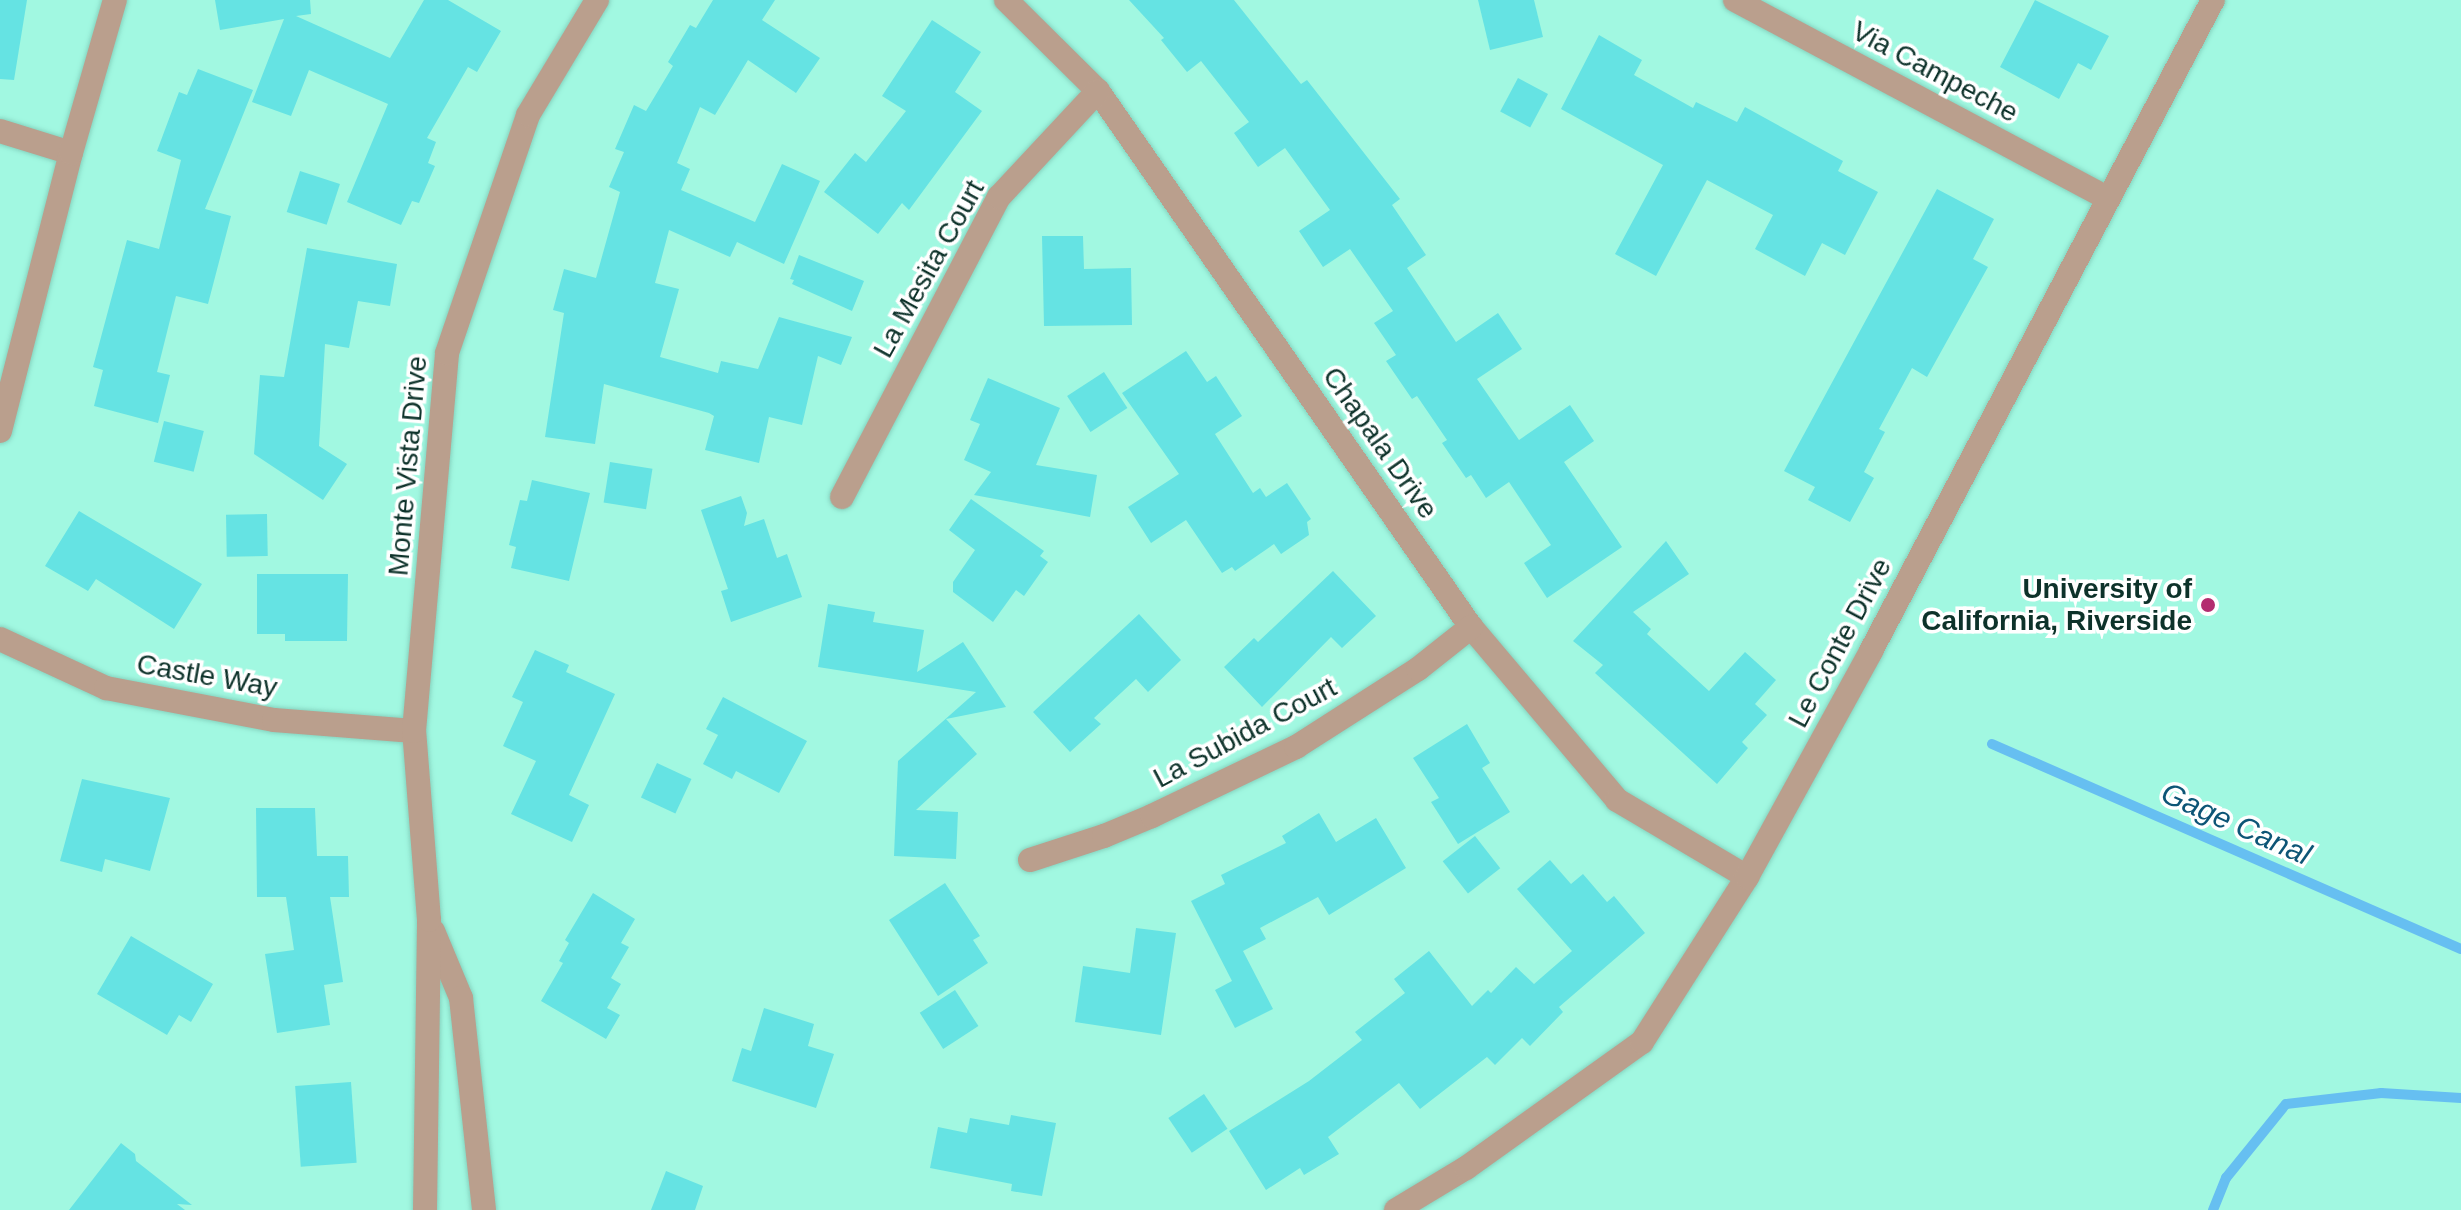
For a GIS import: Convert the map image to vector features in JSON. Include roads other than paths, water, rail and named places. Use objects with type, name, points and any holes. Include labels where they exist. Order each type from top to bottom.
[{"type":"street","points":[[0,431],[71,153],[115,0]]},
{"type":"street","name":"Monte Vista Drive","points":[[425,1210],[429,920],[414,731],[447,353],[528,115],[597,0]]},
{"type":"street","name":"Chapala Drive","points":[[1006,0],[1098,91],[1471,627],[1617,800],[1747,877]]},
{"type":"street","name":"Via Campeche","points":[[1735,0],[2107,198]]},
{"type":"street","name":"Le Conte Drive","points":[[1396,1210],[1466,1168],[1642,1042],[1747,877],[1871,651],[2213,0]]},
{"type":"street","name":"La Mesita Court","points":[[842,497],[999,197],[1098,91]]},
{"type":"street","points":[[0,131],[71,153]]},
{"type":"street","name":"La Subida Court","points":[[1030,860],[1152,816],[1296,747],[1418,669],[1471,627]]},
{"type":"street","name":"Castle Way","points":[[0,639],[106,688],[274,720],[414,731]]},
{"type":"street","name":"Monte Vista Drive","points":[[429,920],[461,998],[484,1210]]},
{"type":"waterway","name":"Gage Canal","points":[[1992,744],[2461,949]]},
{"type":"waterway","points":[[2213,1210],[2226,1178],[2286,1104],[2381,1093],[2461,1098]]},
{"type":"place","name":"University of California, Riverside","points":[[2208,605]]}]
